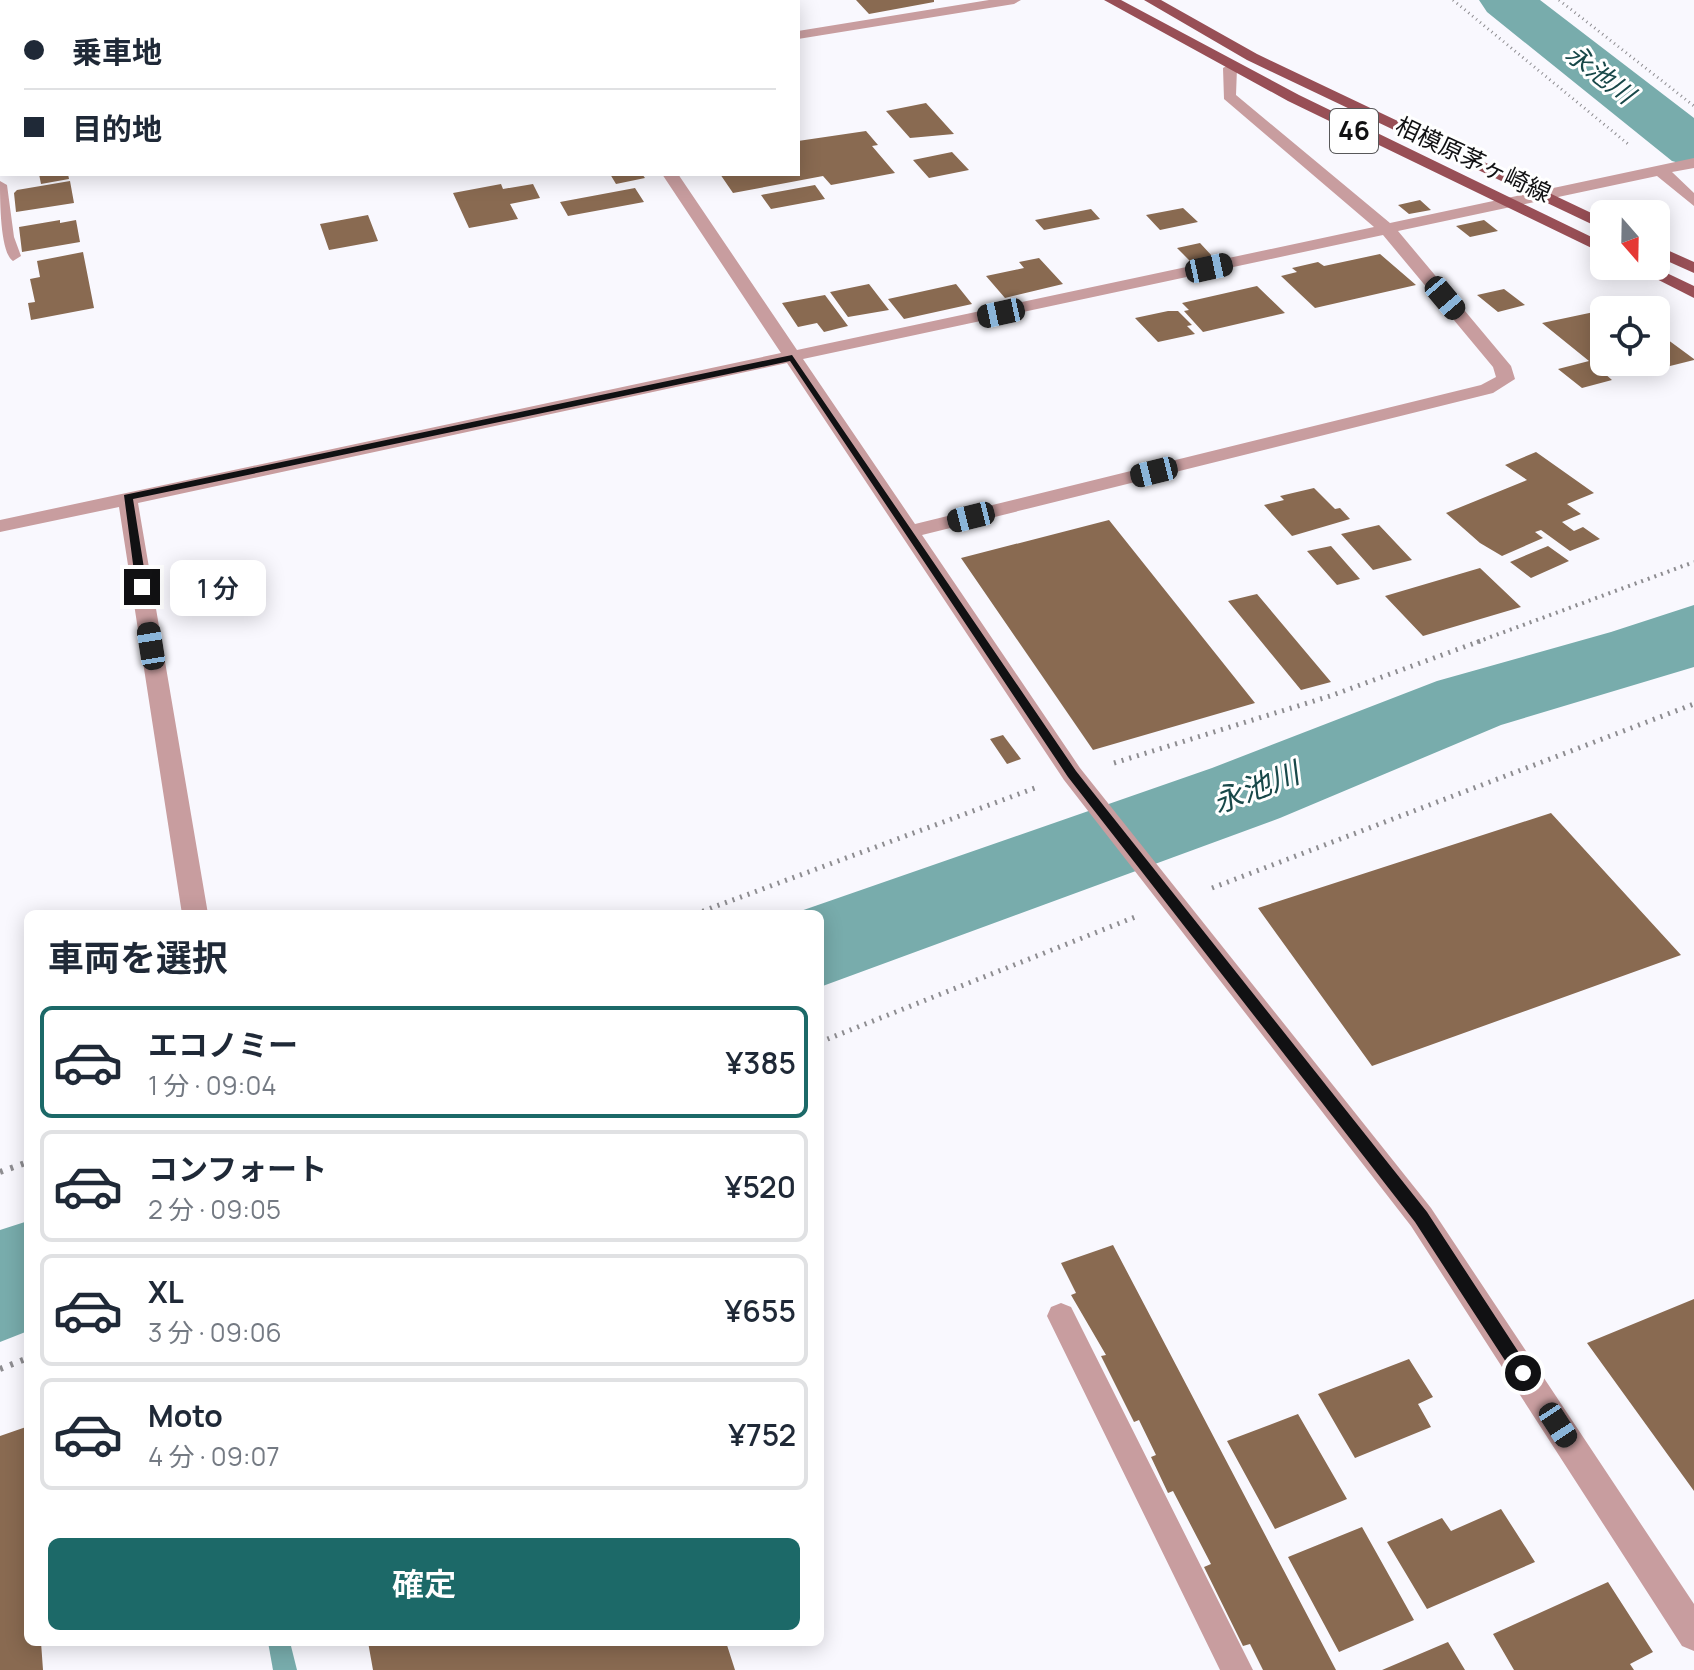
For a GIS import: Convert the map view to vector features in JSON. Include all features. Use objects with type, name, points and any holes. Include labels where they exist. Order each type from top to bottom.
[{"type":"main road","name":"相模原茅ヶ崎線","points":[[1111,0],[1230,68],[1590,242]]},
{"type":"main road","name":"相模原茅ヶ崎線","points":[[1151,0],[1252,57],[1590,219]]},
{"type":"main road","points":[[1670,257],[1694,268]]},
{"type":"main road","points":[[1668,280],[1694,293]]},
{"type":"street","points":[[800,35],[1014,0]]},
{"type":"street","points":[[909,532],[1487,389],[1506,379],[1502,366],[1388,230],[1229,96],[1230,68]]},
{"type":"street","points":[[0,526],[1694,163]]},
{"type":"street","points":[[1663,170],[1694,201]]},
{"type":"street","points":[[671,176],[1072,774],[1421,1217],[1694,1634]]},
{"type":"street","points":[[127,497],[194,910]]},
{"type":"lane","points":[[0,185],[6,237],[13,256]]},
{"type":"lane","points":[[1061,1316],[1237,1670]]},
{"type":"path","points":[[1453,0],[1663,170]]},
{"type":"path","points":[[1559,0],[1694,106]]},
{"type":"path","points":[[706,910],[1072,774],[1145,755],[1330,696],[1694,562]]},
{"type":"path","points":[[1239,878],[1694,704]]},
{"type":"path","points":[[824,1040],[1167,895]]},
{"type":"path","points":[[0,1172],[24,1163]]},
{"type":"path","points":[[0,1369],[24,1360]]},
{"type":"building","points":[[856,0],[934,0],[934,2],[869,14]]},
{"type":"building","points":[[926,103],[954,134],[910,138],[886,111]]},
{"type":"building","points":[[866,131],[878,145],[872,146],[895,173],[831,185],[823,176],[733,193],[721,176],[800,176],[800,141]]},
{"type":"building","points":[[952,152],[969,170],[929,178],[913,160]]},
{"type":"building","points":[[39,176],[68,176],[69,179],[41,184]]},
{"type":"building","points":[[611,176],[645,178],[616,184]]},
{"type":"building","points":[[70,181],[74,203],[16,212],[14,193],[17,190]]},
{"type":"building","points":[[501,184],[503,189],[533,184],[540,198],[510,204],[518,219],[469,228],[453,193]]},
{"type":"building","points":[[815,185],[825,199],[771,209],[761,195]]},
{"type":"building","points":[[635,188],[644,202],[568,216],[560,202]]},
{"type":"building","points":[[1420,200],[1431,210],[1409,214],[1398,205]]},
{"type":"building","points":[[1183,208],[1198,222],[1160,230],[1146,215]]},
{"type":"building","points":[[1091,209],[1100,219],[1044,230],[1035,220]]},
{"type":"building","points":[[368,215],[378,241],[329,250],[320,224]]},
{"type":"building","points":[[60,220],[60,223],[76,220],[80,242],[22,252],[19,227]]},
{"type":"building","points":[[1484,220],[1498,231],[1470,237],[1456,226]]},
{"type":"building","points":[[1200,243],[1212,256],[1190,261],[1177,248]]},
{"type":"building","points":[[83,252],[94,308],[31,320],[28,303],[35,302],[30,279],[40,277],[37,261]]},
{"type":"building","points":[[1380,254],[1416,285],[1315,308],[1281,276],[1297,272],[1292,268],[1318,262],[1324,266]]},
{"type":"building","points":[[1039,258],[1063,284],[1005,298],[986,276],[1024,268],[1019,262]]},
{"type":"building","points":[[869,284],[889,310],[848,317],[830,292]]},
{"type":"building","points":[[956,284],[972,304],[904,319],[888,299]]},
{"type":"building","points":[[1257,286],[1285,313],[1203,332],[1184,311],[1189,310],[1182,303]]},
{"type":"building","points":[[1504,289],[1525,305],[1498,312],[1477,295]]},
{"type":"building","points":[[825,295],[848,326],[824,332],[817,323],[798,327],[782,303]]},
{"type":"building","points":[[1178,311],[1192,325],[1187,326],[1195,334],[1158,342],[1135,318]]},
{"type":"building","points":[[1590,313],[1590,376],[1607,376],[1612,380],[1582,388],[1558,369],[1589,361],[1542,323]]},
{"type":"building","points":[[1670,341],[1694,359],[1670,366]]},
{"type":"building","points":[[1536,452],[1594,493],[1567,504],[1581,514],[1562,522],[1574,531],[1583,527],[1600,539],[1570,551],[1541,530],[1535,532],[1543,538],[1502,556],[1480,543],[1446,513],[1527,480],[1505,465]]},
{"type":"building","points":[[1314,488],[1350,519],[1292,536],[1264,505],[1284,500],[1280,496]]},
{"type":"building","points":[[1109,520],[1255,703],[1093,750],[961,558]]},
{"type":"building","points":[[1379,525],[1412,560],[1373,570],[1341,534]]},
{"type":"building","points":[[1331,546],[1360,579],[1337,585],[1307,551]]},
{"type":"building","points":[[1548,546],[1569,561],[1531,578],[1510,562]]},
{"type":"building","points":[[1480,568],[1521,607],[1423,636],[1385,596]]},
{"type":"building","points":[[1257,594],[1331,682],[1301,690],[1228,601]]},
{"type":"building","points":[[1003,735],[1021,759],[1007,764],[990,739]]},
{"type":"building","points":[[1551,813],[1681,955],[1372,1066],[1258,908]]},
{"type":"building","points":[[1113,1245],[1336,1670],[1263,1670],[1250,1644],[1243,1646],[1204,1567],[1211,1564],[1173,1491],[1168,1493],[1151,1457],[1156,1455],[1139,1420],[1134,1422],[1101,1356],[1106,1355],[1071,1295],[1076,1293],[1061,1263]]},
{"type":"building","points":[[1694,1299],[1694,1491],[1587,1343]]},
{"type":"building","points":[[1409,1359],[1433,1397],[1418,1404],[1431,1427],[1355,1458],[1318,1394]]},
{"type":"building","points":[[1298,1414],[1347,1499],[1275,1529],[1227,1441]]},
{"type":"building","points":[[24,1428],[24,1646],[41,1646],[43,1670],[0,1670],[0,1436]]},
{"type":"building","points":[[1501,1509],[1535,1562],[1427,1609],[1387,1542],[1442,1518],[1451,1531]]},
{"type":"building","points":[[1362,1527],[1414,1620],[1339,1652],[1288,1557]]},
{"type":"building","points":[[1608,1582],[1653,1652],[1630,1664],[1634,1670],[1514,1670],[1493,1634]]},
{"type":"building","points":[[1448,1642],[1465,1670],[1382,1670]]},
{"type":"building","points":[[369,1646],[727,1646],[735,1670],[373,1670]]},
{"type":"waterway","name":"永池川","points":[[1506,0],[1694,148]]},
{"type":"waterway","name":"永池川","points":[[824,945],[1246,793],[1469,703],[1641,654],[1694,634]]},
{"type":"waterway","name":"永池川","points":[[0,1286],[24,1277]]},
{"type":"waterway","points":[[280,1646],[285,1670]]},
{"type":"route","points":[[142,587],[127,497],[792,358],[1072,774],[1421,1217],[1523,1373]]}]
